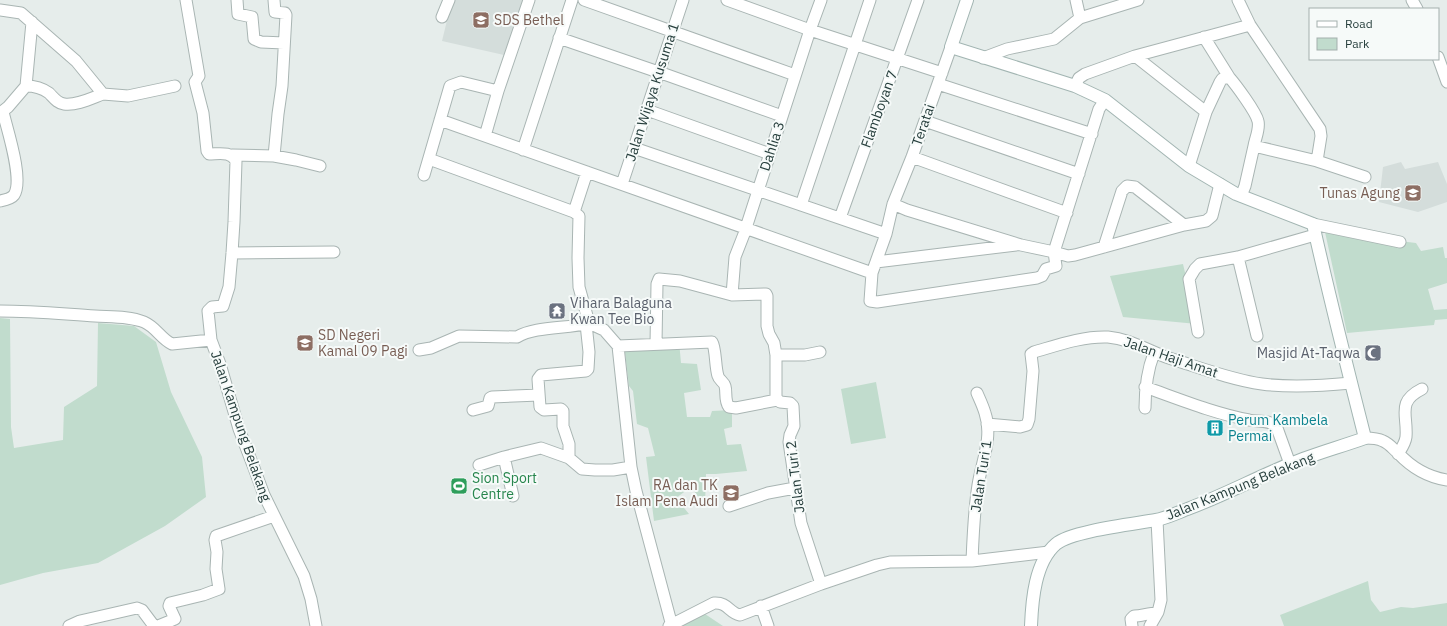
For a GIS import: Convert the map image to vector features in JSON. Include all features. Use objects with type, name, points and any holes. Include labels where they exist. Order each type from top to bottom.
[{"type":"street","points":[[186,0],[200,76],[195,82],[203,113],[207,151],[209,154],[228,154],[232,156],[274,156],[320,166]]},
{"type":"street","points":[[237,0],[238,14],[252,17],[254,39],[261,42],[284,43]]},
{"type":"street","points":[[274,0],[275,12],[285,13],[286,15],[282,86],[274,156]]},
{"type":"street","points":[[442,17],[449,0]]},
{"type":"street","points":[[485,136],[498,91],[529,0]]},
{"type":"street","points":[[523,150],[572,0]]},
{"type":"street","points":[[584,0],[795,75]]},
{"type":"street","name":"Jalan Wijaya Kusuma 1","points":[[622,184],[683,0]]},
{"type":"street","points":[[727,0],[810,30],[942,73]]},
{"type":"street","name":"Dahlia 3","points":[[732,294],[735,257],[746,228],[795,75],[821,0]]},
{"type":"street","points":[[801,204],[870,0]]},
{"type":"street","name":"Flamboyan 7","points":[[840,218],[918,0]]},
{"type":"street","name":"Teratai","points":[[967,0],[925,122],[893,204],[886,234],[872,273],[870,301],[877,302],[1037,278],[1042,276],[1046,268],[1056,266],[1054,252]]},
{"type":"street","points":[[1076,0],[1080,18]]},
{"type":"street","points":[[983,58],[1008,49],[1054,39],[1080,18],[1138,0]]},
{"type":"street","points":[[1238,0],[1250,25],[1320,129],[1321,136],[1317,161]]},
{"type":"street","points":[[3,6],[21,13],[32,22],[76,61],[103,94]]},
{"type":"street","points":[[0,201],[13,197],[17,185],[17,172],[1,112],[20,94],[26,86],[32,22]]},
{"type":"street","points":[[1075,86],[1080,78],[1085,74],[1135,56],[1250,25]]},
{"type":"street","points":[[1204,37],[1229,77],[1253,111],[1258,122],[1245,186],[1241,196]]},
{"type":"street","points":[[559,38],[782,116]]},
{"type":"street","points":[[951,46],[983,58],[1075,86],[1104,100],[1189,166],[1241,196],[1314,230],[1400,242]]},
{"type":"street","points":[[1135,56],[1206,112]]},
{"type":"street","points":[[1439,60],[1447,82]]},
{"type":"street","points":[[1189,166],[1206,112],[1220,82],[1222,79],[1229,77]]},
{"type":"street","points":[[424,175],[450,86],[461,82],[498,91]]},
{"type":"street","points":[[938,84],[1092,134]]},
{"type":"street","points":[[26,86],[40,88],[49,93],[56,101],[64,104],[73,104],[103,94],[128,96],[175,86]]},
{"type":"street","points":[[1054,252],[1099,109],[1104,100]]},
{"type":"street","points":[[646,110],[770,154]]},
{"type":"street","points":[[440,120],[872,273]]},
{"type":"street","points":[[925,122],[1079,174]]},
{"type":"street","points":[[1254,146],[1317,161],[1365,177]]},
{"type":"street","points":[[634,148],[886,234]]},
{"type":"street","points":[[211,340],[208,311],[212,307],[222,306],[224,304],[228,287],[232,253],[236,161],[232,156]]},
{"type":"street","points":[[912,157],[1067,213]]},
{"type":"street","points":[[429,159],[574,212],[579,216],[579,287],[587,323],[589,352],[588,369],[586,371],[541,375],[538,379],[539,404],[541,408],[544,410],[561,409],[563,411],[563,426],[569,444],[569,458]]},
{"type":"street","points":[[574,212],[587,172]]},
{"type":"street","points":[[893,204],[907,210],[1021,245],[1068,256],[1211,219],[1220,184]]},
{"type":"street","points":[[1104,247],[1122,191],[1127,186],[1135,187],[1184,225]]},
{"type":"street","points":[[1198,332],[1188,279],[1200,264],[1238,257],[1314,230]]},
{"type":"street","points":[[1314,230],[1336,318],[1342,353],[1365,438],[1382,440],[1389,444],[1398,454],[1426,475],[1447,480]]},
{"type":"street","points":[[876,262],[1021,245]]},
{"type":"street","points":[[232,253],[334,252]]},
{"type":"street","points":[[1238,257],[1257,336]]},
{"type":"street","points":[[618,346],[713,343],[717,375],[725,386],[726,401],[729,407],[736,408],[778,400],[776,398],[776,355],[774,343],[767,326],[766,294],[732,294],[680,281],[659,279],[657,284],[656,344]]},
{"type":"street","name":"Jalan Kampung Belakang","points":[[0,311],[127,318],[148,324],[155,328],[168,342],[172,344],[211,340],[220,364],[239,429],[264,495],[304,576],[311,599],[316,626]]},
{"type":"street","points":[[419,350],[431,348],[459,336],[517,337],[523,333],[531,331],[576,326],[587,323],[604,330],[618,346],[631,467],[671,626],[714,603],[724,604],[738,615],[821,584],[876,565],[890,562],[972,562],[1049,552]]},
{"type":"street","name":"Jalan Haji Amat","points":[[987,424],[1026,425],[1028,419],[1033,371],[1031,354],[1078,339],[1107,337],[1120,339],[1136,344],[1153,355],[1219,374],[1262,384],[1314,387],[1351,383]]},
{"type":"street","points":[[776,355],[805,355],[820,352]]},
{"type":"street","points":[[1145,408],[1145,387],[1153,355]]},
{"type":"street","points":[[1145,387],[1217,412],[1274,424],[1277,428],[1290,464]]},
{"type":"street","points":[[1398,454],[1404,444],[1406,436],[1405,405],[1410,396],[1422,389]]},
{"type":"street","name":"Jalan Turi 1","points":[[972,562],[978,484],[988,442],[986,414],[977,393]]},
{"type":"street","points":[[473,410],[488,406],[492,396],[539,395]]},
{"type":"street","name":"Jalan Turi 2","points":[[778,400],[790,403],[793,406],[794,426],[789,439],[795,488],[801,523],[821,584]]},
{"type":"street","name":"Jalan Kampung Belakang","points":[[1031,626],[1034,592],[1038,574],[1049,552],[1063,539],[1136,523],[1157,520],[1213,500],[1290,464],[1365,438]]},
{"type":"street","points":[[479,465],[541,448],[569,458],[582,469],[613,470],[631,467]]},
{"type":"street","points":[[504,457],[513,496]]},
{"type":"street","points":[[729,506],[768,493],[795,488]]},
{"type":"street","points":[[158,626],[175,619],[169,606],[170,603],[219,590],[216,569],[216,536],[274,516]]},
{"type":"street","points":[[1150,626],[1157,613],[1161,600],[1157,520]]},
{"type":"street","points":[[761,606],[768,626]]},
{"type":"street","points":[[69,626],[137,608],[142,610],[154,626]]},
{"type":"street","points":[[1132,626],[1131,619],[1134,616],[1140,616],[1145,613],[1157,613]]},
{"type":"shaded area","name":"SDS Bethel","points":[[452,0],[523,0],[504,55],[442,41]]},
{"type":"shaded area","name":"Tunas Agung","points":[[1401,162],[1405,169],[1438,162],[1447,184],[1447,202],[1418,212],[1379,202],[1383,167]]},
{"type":"green space","points":[[1325,232],[1416,243],[1421,251],[1443,247],[1445,258],[1447,258],[1447,283],[1428,289],[1434,310],[1447,309],[1447,319],[1435,320],[1434,325],[1347,333]]},
{"type":"green space","points":[[1183,264],[1197,324],[1123,317],[1110,276]]},
{"type":"green space","points":[[0,318],[10,319],[11,427],[14,448],[63,440],[64,407],[97,386],[98,323],[134,326],[156,342],[171,392],[202,457],[206,497],[165,526],[98,563],[43,573],[0,585]]},
{"type":"green space","points":[[679,341],[681,363],[697,364],[701,390],[684,393],[687,417],[710,417],[712,411],[732,410],[732,427],[724,429],[727,445],[741,444],[747,471],[706,474],[705,506],[691,487],[676,498],[689,514],[654,521],[646,457],[655,456],[648,428],[637,424],[633,391],[629,386],[624,344]]},
{"type":"green space","points":[[876,382],[886,438],[851,444],[841,389]]},
{"type":"green space","points":[[1368,581],[1371,600],[1380,612],[1401,607],[1413,608],[1447,603],[1447,626],[1284,626],[1280,615]]},
{"type":"green space","points":[[705,614],[723,626],[684,626],[683,623]]},
{"type":"place","name":"SDS Bethel","points":[[481,20]]},
{"type":"place","name":"Tunas Agung","points":[[1413,193]]},
{"type":"place","name":"Vihara Balaguna Kwan Tee Bio","points":[[557,311]]},
{"type":"place","name":"SD Negeri Kamal 09 Pagi","points":[[305,343]]},
{"type":"place","name":"Masjid At-Taqwa","points":[[1373,353]]},
{"type":"place","name":"Perum Kambela Permai","points":[[1215,428]]},
{"type":"place","name":"Sion Sport Centre","points":[[459,486]]},
{"type":"place","name":"RA dan TK Islam Pena Audi","points":[[731,493]]}]
